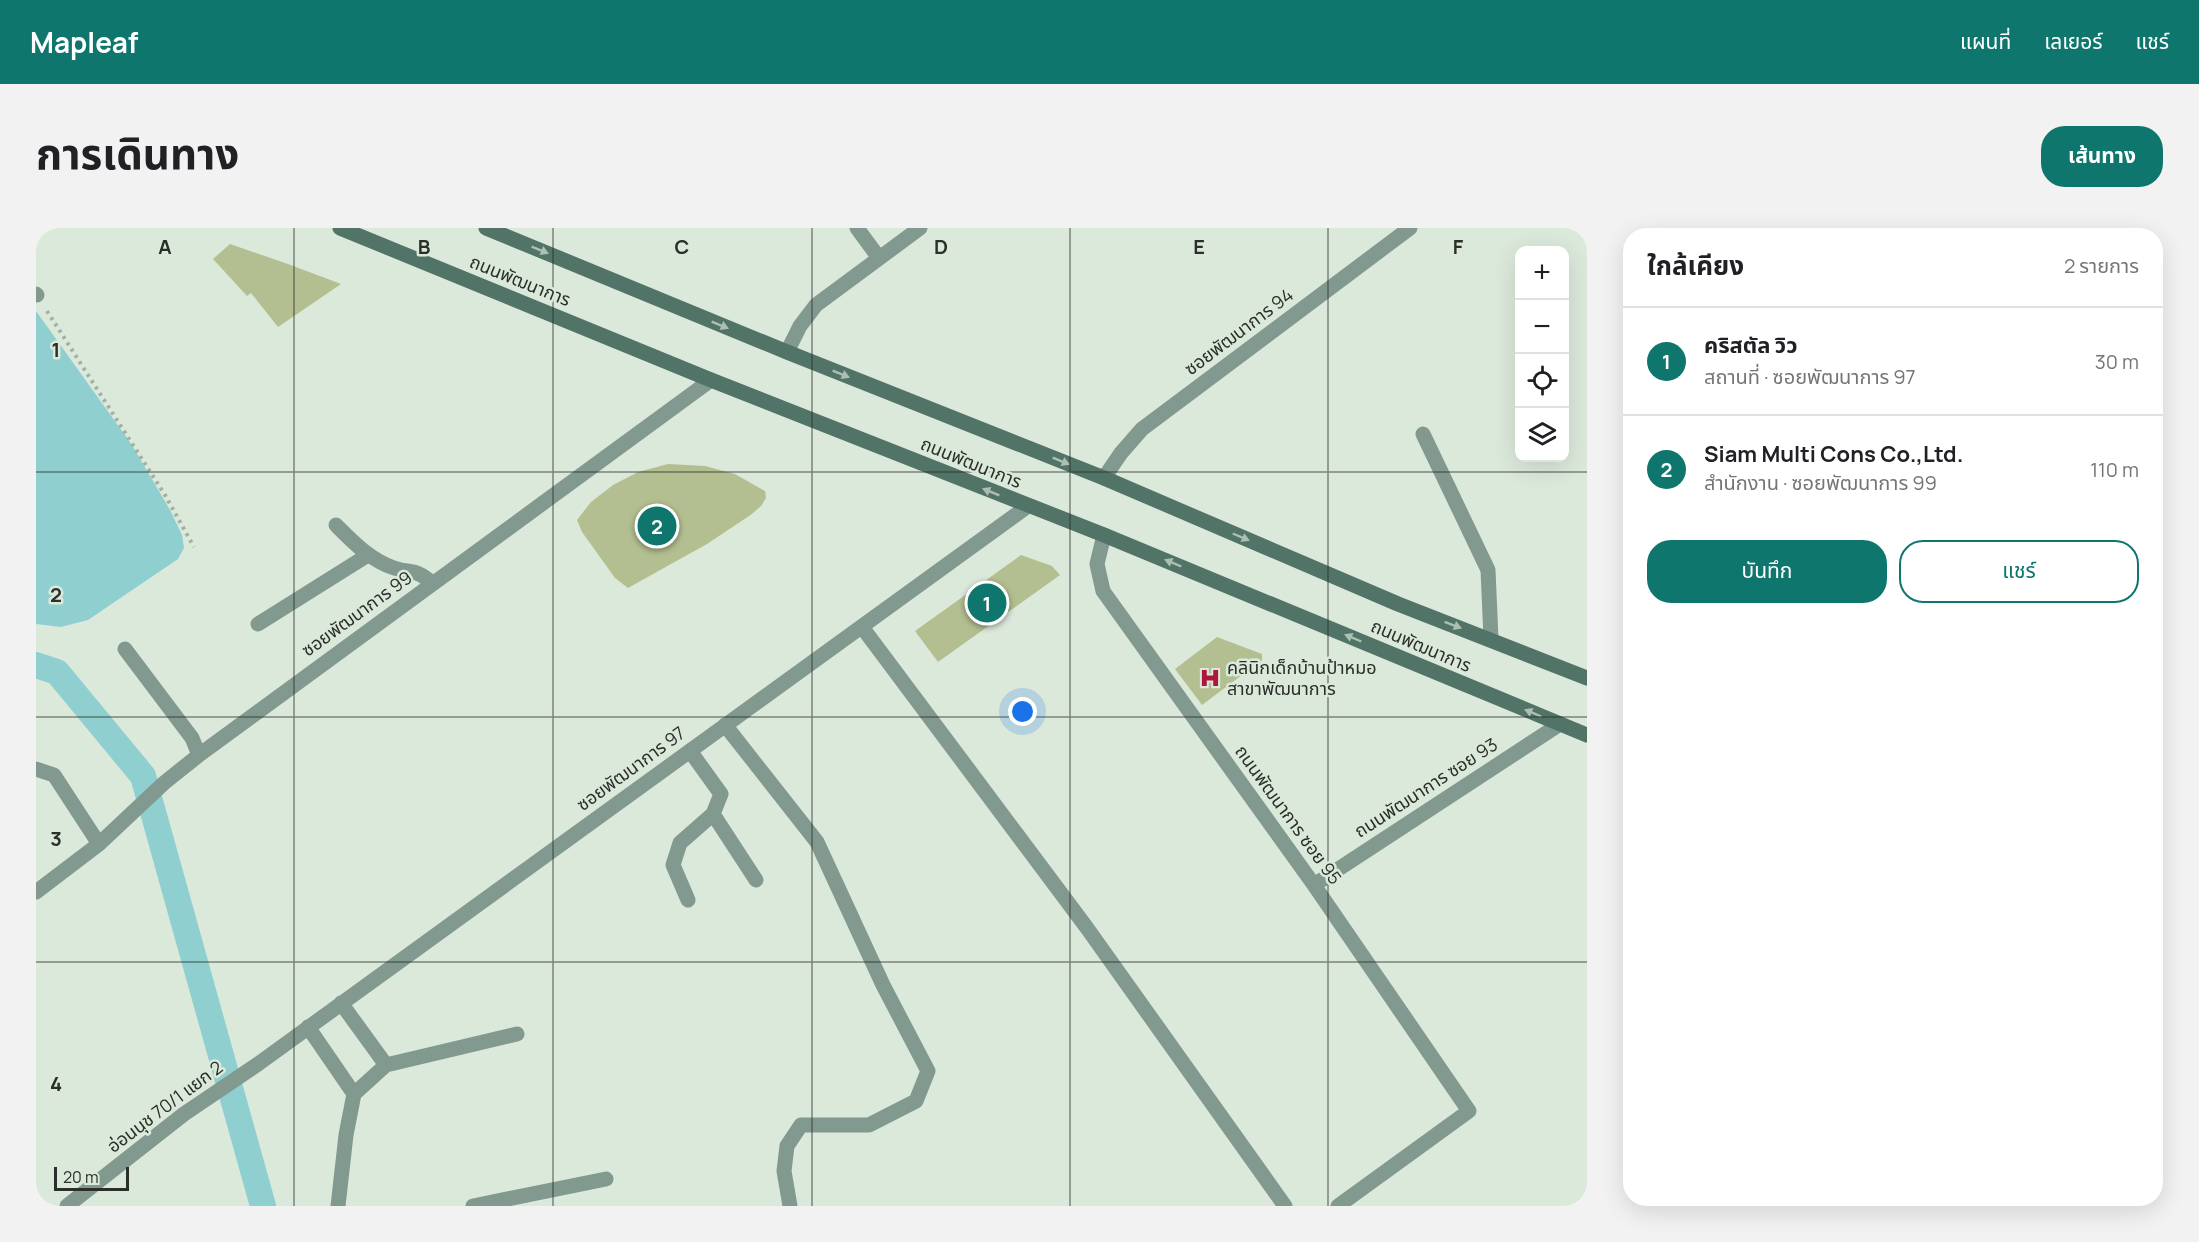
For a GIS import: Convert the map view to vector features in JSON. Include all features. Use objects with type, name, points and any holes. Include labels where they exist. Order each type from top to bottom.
[{"type":"main road","name":"ถนนพัฒนาการ","points":[[340,228],[711,380],[1104,535],[1587,735]]},
{"type":"main road","name":"ถนนพัฒนาการ","points":[[486,228],[787,352],[1104,478],[1398,604],[1587,678]]},
{"type":"street","points":[[856,228],[879,258]]},
{"type":"street","points":[[787,352],[800,326],[816,305],[920,228]]},
{"type":"street","name":"ซอยพัฒนาการ 94","points":[[1104,478],[1121,453],[1142,429],[1410,228]]},
{"type":"street","name":"ซอยพัฒนาการ 99","points":[[36,892],[99,844],[164,783],[199,755],[711,380]]},
{"type":"street","points":[[1423,434],[1488,570],[1491,639]]},
{"type":"street","name":"ซอยพัฒนาการ 97","points":[[258,1064],[1028,506]]},
{"type":"street","points":[[336,525],[368,555],[394,568],[420,572],[432,583]]},
{"type":"street","name":"ถนนพัฒนาการ ซอย 95","points":[[1104,535],[1096,564],[1103,591],[1314,885],[1469,1111],[1338,1206]]},
{"type":"street","points":[[258,624],[368,555]]},
{"type":"street","points":[[862,627],[1087,928],[1285,1206]]},
{"type":"street","points":[[125,649],[192,738],[199,755]]},
{"type":"street","name":"ถนนพัฒนาการ ซอย 93","points":[[1314,885],[1560,724]]},
{"type":"street","points":[[725,725],[817,842],[883,985],[928,1071],[916,1101],[869,1125],[801,1125],[787,1146],[784,1171],[790,1206]]},
{"type":"street","points":[[688,900],[673,865],[680,843],[713,814],[721,794],[690,751]]},
{"type":"street","points":[[36,769],[54,774],[99,844]]},
{"type":"street","points":[[713,814],[756,880]]},
{"type":"street","points":[[341,1003],[386,1065]]},
{"type":"street","points":[[308,1027],[354,1094]]},
{"type":"street","points":[[338,1206],[346,1135],[354,1094],[386,1065],[518,1034]]},
{"type":"street","name":"อ่อนนุช 70/1 แยก 2","points":[[67,1206],[184,1114],[258,1064]]},
{"type":"street","points":[[473,1206],[606,1179]]},
{"type":"path","points":[[36,295],[165,495],[194,547]]},
{"type":"water","points":[[36,311],[132,445],[170,510],[182,535],[184,548],[178,559],[88,620],[61,627],[36,624]]},
{"type":"building","points":[[230,244],[341,284],[278,327],[251,293],[247,296],[213,259]]},
{"type":"building","points":[[668,464],[705,466],[735,474],[765,491],[766,498],[752,514],[707,544],[628,588],[615,578],[582,532],[577,520],[591,502],[613,485],[638,472]]},
{"type":"building","points":[[1021,555],[1052,566],[1060,575],[938,662],[915,631]]},
{"type":"building","name":"คลินิกเด็กบ้านป้าหมอ สาขาพัฒนาการ","points":[[1217,637],[1262,654],[1262,660],[1202,705],[1175,669]]},
{"type":"waterway","points":[[36,665],[57,672],[143,776],[263,1206]]},
{"type":"place","name":"Siam Multi Cons Co.,Ltd.","points":[[657,526]]},
{"type":"place","name":"คริสตัล วิว","points":[[987,603]]},
{"type":"place","name":"คลินิกเด็กบ้านป้าหมอ สาขาพัฒนาการ","points":[[1210,678]]}]
